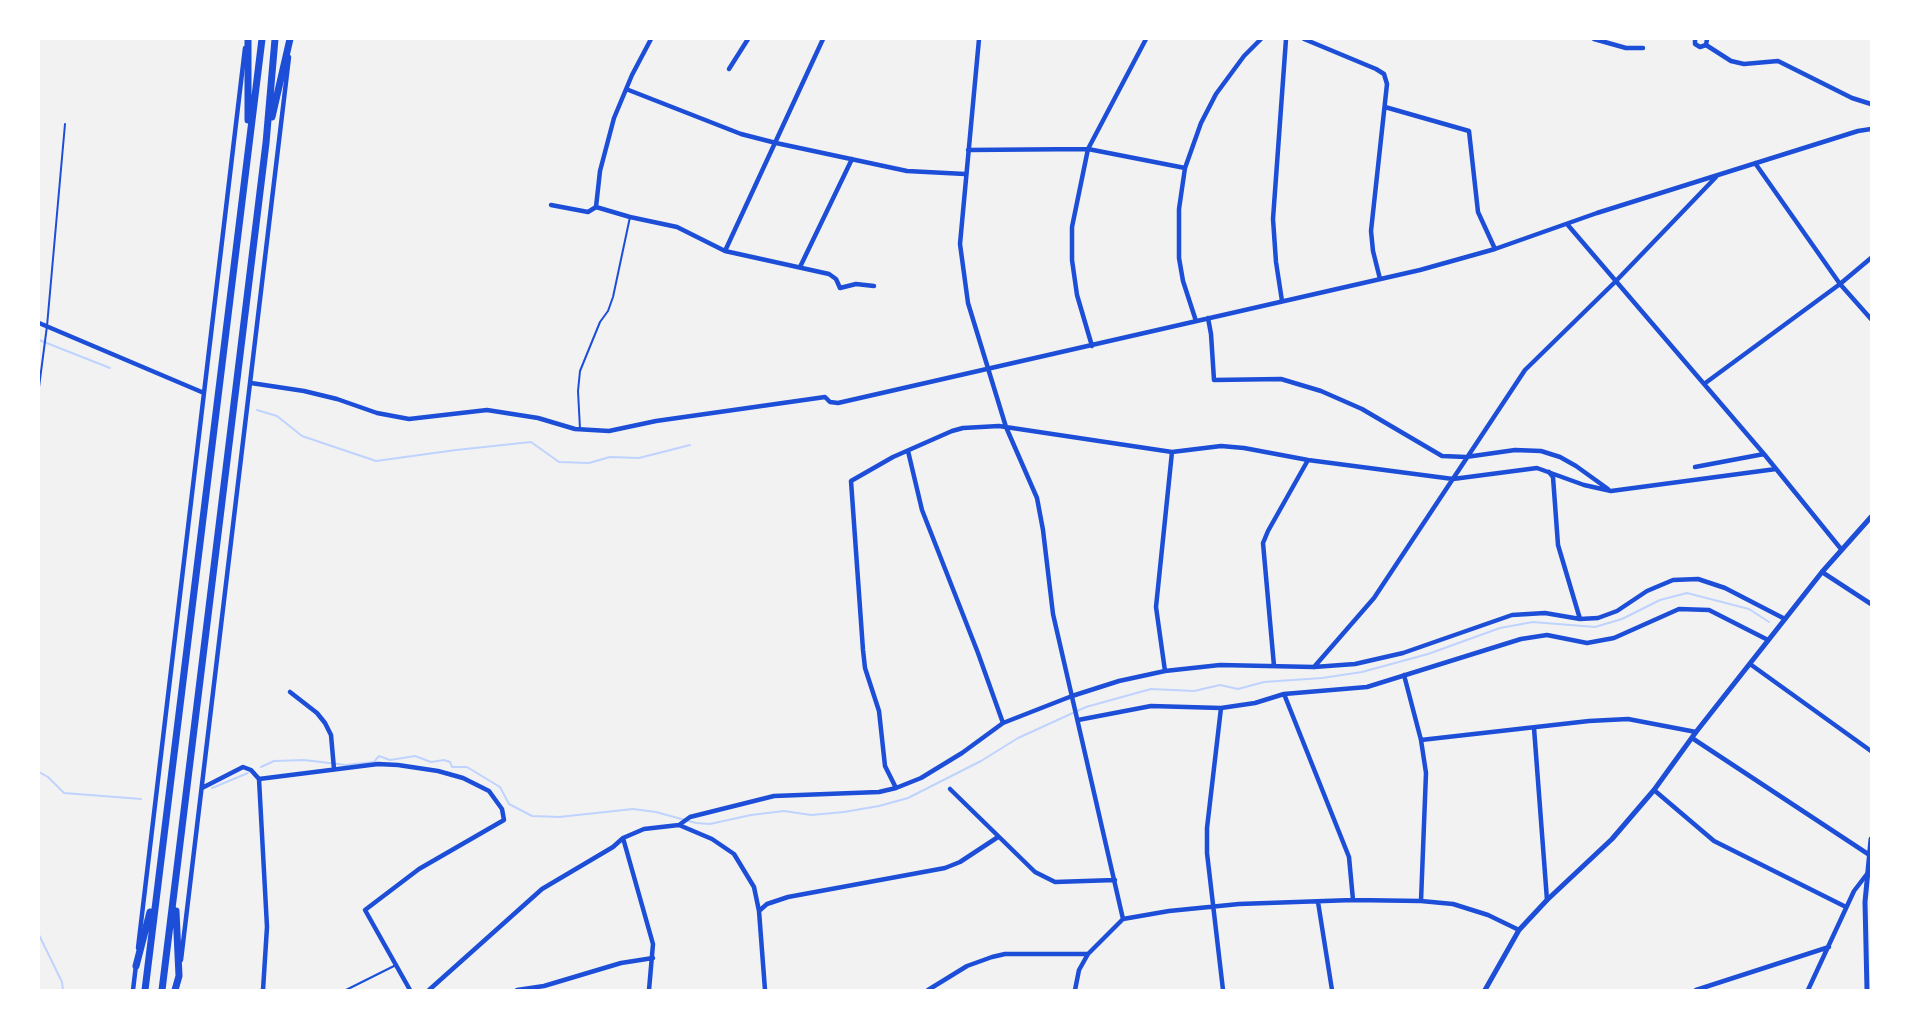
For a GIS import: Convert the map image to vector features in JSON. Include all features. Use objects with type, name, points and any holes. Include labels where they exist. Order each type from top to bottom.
[{"type":"highway","points":[[247,39],[248,151]]},
{"type":"highway","points":[[145,990],[262,39]]},
{"type":"highway","points":[[162,990],[266,143],[275,39]]},
{"type":"highway","points":[[266,143],[290,39]]},
{"type":"highway","points":[[136,966],[156,889]]},
{"type":"highway","points":[[175,890],[179,976],[176,990]]},
{"type":"street","points":[[133,990],[247,39]]},
{"type":"street","points":[[179,976],[290,39]]},
{"type":"street","points":[[596,207],[600,171],[614,118],[651,39]]},
{"type":"street","points":[[729,69],[748,39]]},
{"type":"street","points":[[725,251],[823,39]]},
{"type":"street","points":[[979,39],[960,244],[968,303],[1006,427],[1037,498],[1053,614],[1123,919]]},
{"type":"street","points":[[1092,346],[1077,295],[1072,260],[1072,227],[1088,149],[1146,39]]},
{"type":"street","points":[[1196,321],[1183,281],[1179,258],[1179,209],[1185,168],[1201,123],[1216,94],[1244,56],[1261,39]]},
{"type":"street","points":[[1282,301],[1273,219],[1286,39]]},
{"type":"street","points":[[1304,39],[1311,40],[1384,74],[1387,84],[1371,231],[1380,279]]},
{"type":"street","points":[[1594,39],[1626,48],[1643,48]]},
{"type":"street","points":[[1695,39],[1694,43],[1698,47],[1706,42],[1731,61],[1744,64],[1778,61],[1852,98],[1871,104]]},
{"type":"street","points":[[626,89],[741,134],[776,143],[907,171],[965,174]]},
{"type":"street","points":[[1385,106],[1469,131],[1478,212],[1495,249]]},
{"type":"street","points":[[251,383],[304,391],[337,399],[377,413],[409,419],[487,410],[538,418],[565,427],[580,429],[617,430],[666,420],[825,397],[830,402],[838,403],[1380,279],[1495,249],[1755,163],[1871,129]]},
{"type":"street","points":[[968,150],[1088,149],[1185,168]]},
{"type":"street","points":[[800,267],[852,159]]},
{"type":"street","points":[[1755,163],[1840,284],[1871,319]]},
{"type":"street","points":[[1314,667],[1374,598],[1525,370],[1616,281],[1718,175]]},
{"type":"street","points":[[551,205],[588,212],[596,207],[676,227],[725,251],[829,274],[836,279],[840,288],[856,284],[874,286]]},
{"type":"street","points":[[1567,224],[1764,454],[1841,549]]},
{"type":"street","points":[[1704,384],[1840,284],[1871,258]]},
{"type":"street","points":[[1208,318],[1214,380],[1281,379],[1321,391],[1362,409],[1442,456],[1466,457],[1515,450],[1541,451],[1560,457],[1611,490]]},
{"type":"street","points":[[39,323],[204,393]]},
{"type":"street","points":[[896,788],[885,766],[879,711],[865,668],[862,650],[851,481],[946,433],[963,428],[989,426],[1172,452],[1221,446],[1244,448],[1308,460],[1453,479],[1537,468],[1548,470],[1584,485],[1611,490],[1636,489],[1776,469]]},
{"type":"street","points":[[908,451],[922,510],[1003,723]]},
{"type":"street","points":[[1166,671],[1156,607],[1172,452]]},
{"type":"street","points":[[1695,467],[1764,454]]},
{"type":"street","points":[[1274,666],[1263,543],[1308,460]]},
{"type":"street","points":[[1548,470],[1553,477],[1558,545],[1580,619]]},
{"type":"street","points":[[1485,990],[1519,930],[1547,900],[1612,839],[1654,790],[1696,732],[1822,572],[1871,517]]},
{"type":"street","points":[[1822,572],[1871,604]]},
{"type":"street","points":[[429,990],[542,889],[613,847],[623,838],[644,829],[678,825],[690,817],[774,796],[879,792],[896,788],[921,778],[962,753],[1003,723],[1072,696],[1119,681],[1166,671],[1220,665],[1314,667],[1355,664],[1403,654],[1512,615],[1545,613],[1580,619],[1598,618],[1617,610],[1647,591],[1673,580],[1698,579],[1725,588],[1785,619]]},
{"type":"street","points":[[1078,720],[1151,706],[1221,708],[1254,703],[1284,694],[1367,687],[1521,639],[1547,635],[1587,644],[1614,638],[1678,609],[1708,610],[1768,640]]},
{"type":"street","points":[[1750,664],[1871,751]]},
{"type":"street","points":[[1404,675],[1421,740],[1426,773],[1421,901]]},
{"type":"street","points":[[290,692],[317,713],[325,723],[331,735],[334,769]]},
{"type":"street","points":[[1284,694],[1349,856],[1353,900]]},
{"type":"street","points":[[1221,708],[1207,828],[1207,853],[1223,990]]},
{"type":"street","points":[[1421,740],[1589,721],[1628,719],[1696,732]]},
{"type":"street","points":[[1534,729],[1547,900]]},
{"type":"street","points":[[1692,738],[1868,854]]},
{"type":"street","points":[[259,779],[378,764],[398,765],[438,771],[463,778],[489,791],[502,808],[504,820],[419,869],[365,910],[410,990]]},
{"type":"street","points":[[202,788],[243,768],[251,770],[259,779],[267,927],[263,990]]},
{"type":"street","points":[[950,789],[1035,873],[1054,882],[1115,880]]},
{"type":"street","points":[[1654,790],[1714,841],[1846,907]]},
{"type":"street","points":[[678,825],[712,839],[734,854],[754,887],[759,911],[765,990]]},
{"type":"street","points":[[759,911],[767,904],[788,897],[945,868],[960,862],[998,837]]},
{"type":"street","points":[[623,838],[652,944],[653,958],[649,990]]},
{"type":"street","points":[[1867,990],[1864,936],[1868,854],[1871,839]]},
{"type":"street","points":[[1808,990],[1854,891],[1867,874]]},
{"type":"street","points":[[1075,990],[1079,970],[1088,954],[1123,919],[1169,911],[1239,904],[1353,900],[1421,901],[1453,904],[1488,915],[1519,930]]},
{"type":"street","points":[[1318,902],[1332,990]]},
{"type":"street","points":[[1864,936],[1871,935]]},
{"type":"street","points":[[1696,990],[1829,947]]},
{"type":"street","points":[[928,990],[967,966],[1005,954],[1088,954]]},
{"type":"street","points":[[517,990],[544,986],[621,963],[653,958]]},
{"type":"lane","points":[[39,387],[47,326],[65,124]]},
{"type":"lane","points":[[580,429],[578,391],[580,371],[613,297],[630,217]]},
{"type":"lane","points":[[346,990],[396,965]]},
{"type":"waterway","points":[[39,340],[110,368]]},
{"type":"waterway","points":[[257,410],[277,416],[302,436],[376,461],[531,442],[559,462],[589,463],[610,457],[639,458],[690,445]]},
{"type":"waterway","points":[[261,767],[274,761],[304,760],[346,765],[374,762],[379,756],[390,760],[415,756],[431,762],[444,760],[450,762],[452,767],[467,767],[500,787],[509,804],[532,816],[559,817],[633,809],[710,824],[784,811],[811,815],[844,812],[908,798],[981,761],[1018,738],[1086,707],[1151,689],[1194,691],[1220,685],[1238,689],[1264,682],[1322,678],[1362,672],[1428,654],[1500,628],[1533,622],[1595,627],[1622,619],[1660,600],[1687,593],[1749,609],[1769,622]]},
{"type":"waterway","points":[[39,772],[48,777],[64,793],[141,799]]},
{"type":"waterway","points":[[212,788],[248,773]]},
{"type":"waterway","points":[[39,935],[62,982],[63,990]]}]
